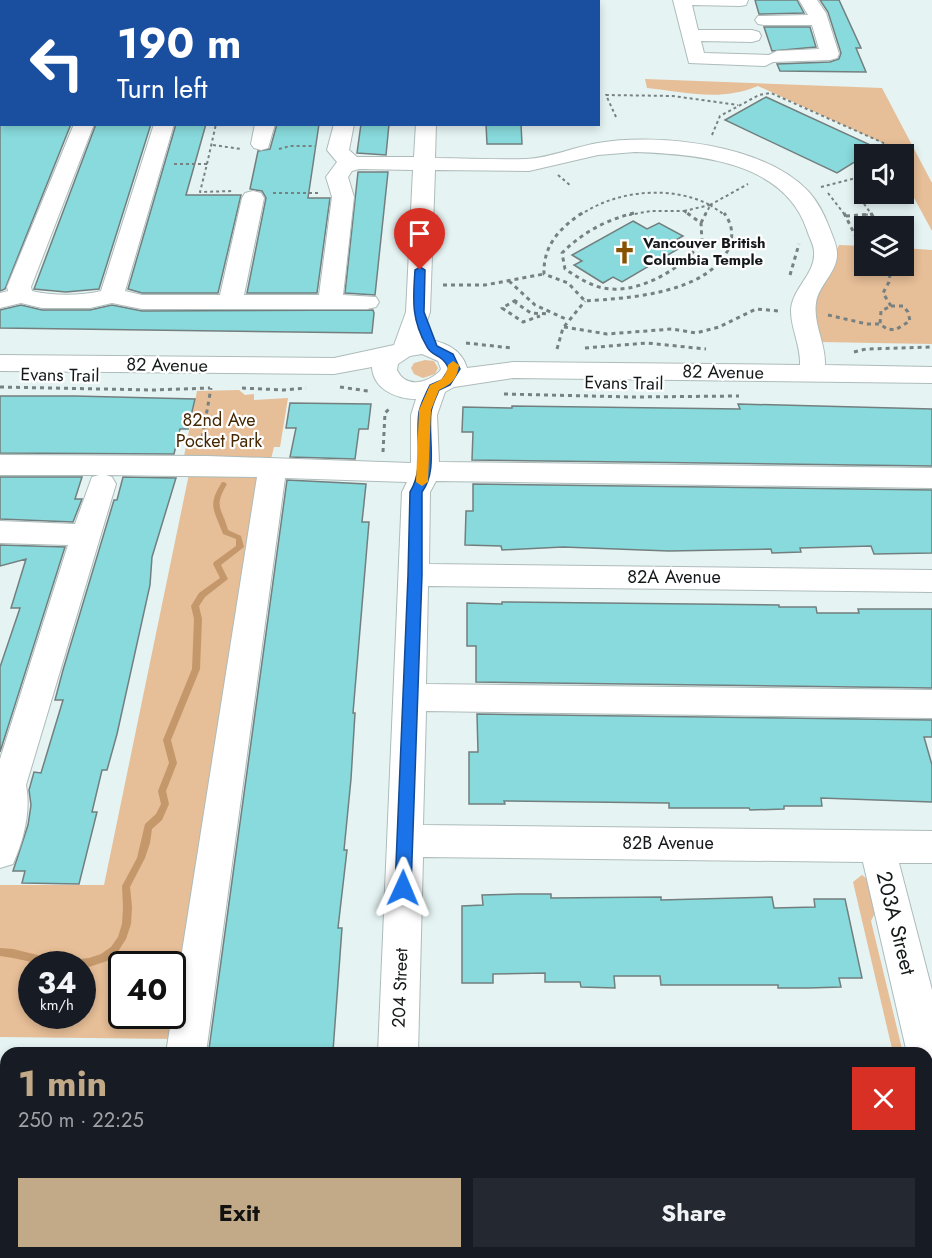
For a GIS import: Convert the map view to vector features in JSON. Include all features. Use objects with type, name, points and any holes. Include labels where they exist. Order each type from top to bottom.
[{"type":"street","points":[[808,0],[817,13],[830,54]]},
{"type":"street","points":[[742,9],[687,5],[690,35],[696,59],[830,54],[851,56]]},
{"type":"street","points":[[764,20],[818,20]]},
{"type":"street","points":[[690,35],[752,36]]},
{"type":"street","points":[[11,298],[19,287],[83,126]]},
{"type":"street","points":[[112,296],[163,126]]},
{"type":"street","points":[[344,126],[338,150],[347,161],[352,163],[529,165],[598,149],[635,146],[674,147],[703,150],[740,160],[771,174],[801,196],[815,220],[826,252],[824,264],[804,300],[803,313],[813,354],[812,373]]},
{"type":"street","points":[[391,385],[418,312],[426,126]]},
{"type":"street","points":[[330,301],[343,197],[336,183],[337,176],[340,170],[352,163]]},
{"type":"street","points":[[231,300],[253,198]]},
{"type":"street","points":[[11,298],[42,301],[90,301],[112,296],[142,302],[231,300],[367,302]]},
{"type":"street","points":[[418,312],[445,362]]},
{"type":"street","points":[[391,385],[422,346],[445,362]]},
{"type":"street","name":"82 Avenue","points":[[445,362],[517,359],[812,373],[932,375]]},
{"type":"street","points":[[391,385],[414,390],[445,362]]},
{"type":"street","name":"204 Street","points":[[398,1047],[415,575],[416,478],[424,415],[445,362]]},
{"type":"street","name":"82 Avenue","points":[[0,363],[335,376],[391,385]]},
{"type":"street","name":"204 Street","points":[[391,385],[405,400],[416,478]]},
{"type":"street","points":[[0,465],[207,466],[416,478],[932,478]]},
{"type":"street","points":[[187,1047],[273,470]]},
{"type":"street","points":[[0,852],[12,805],[5,785],[88,535],[102,484]]},
{"type":"street","points":[[0,532],[88,535]]},
{"type":"street","name":"82A Avenue","points":[[415,575],[932,581]]},
{"type":"street","points":[[410,697],[932,704]]},
{"type":"street","name":"82B Avenue","points":[[404,841],[932,847]]},
{"type":"street","name":"203A Street","points":[[877,846],[926,1047]]},
{"type":"path","points":[[710,139],[720,116],[759,95],[771,93],[886,144]]},
{"type":"path","points":[[616,117],[606,95],[663,95],[714,100],[739,106]]},
{"type":"path","points":[[207,164],[216,126]]},
{"type":"path","points":[[548,177],[567,174]]},
{"type":"path","points":[[710,205],[701,223],[702,240],[690,257],[647,281],[626,288],[610,289],[587,284],[565,269],[562,253],[573,241],[592,229],[618,217],[642,210],[684,211],[710,205],[751,183],[743,178]]},
{"type":"path","points":[[820,187],[854,178]]},
{"type":"path","points":[[544,274],[544,256],[554,236],[572,218],[601,204],[628,195],[659,192],[687,194],[725,213],[734,228],[730,247],[719,262],[699,277],[673,289],[642,296],[585,301],[568,320],[558,340],[556,349],[565,350]]},
{"type":"path","points":[[864,204],[872,214]]},
{"type":"path","points":[[684,211],[701,223]]},
{"type":"path","points":[[846,216],[872,214]]},
{"type":"path","points":[[558,277],[565,269]]},
{"type":"path","points":[[442,285],[485,285],[544,274],[558,277],[572,284],[585,301]]},
{"type":"path","points":[[890,276],[883,293],[891,306]]},
{"type":"path","points":[[508,281],[518,293],[549,314],[568,320]]},
{"type":"path","points":[[518,293],[516,303],[525,311],[540,316]]},
{"type":"path","points":[[516,300],[502,308],[523,322],[549,314]]},
{"type":"path","points":[[891,306],[903,306],[910,316],[910,321],[902,327],[890,330],[882,326],[879,319],[881,311],[891,306]]},
{"type":"path","points":[[564,327],[607,334],[672,329],[696,333],[719,327],[756,309],[780,311]]},
{"type":"path","name":"Evans Trail","points":[[583,349],[647,343],[714,350]]},
{"type":"path","points":[[445,362],[474,345],[517,359]]},
{"type":"path","points":[[845,354],[866,349],[932,347]]},
{"type":"path","points":[[335,376],[391,385],[385,413],[382,454]]},
{"type":"path","name":"Evans Trail","points":[[0,387],[142,390],[220,388]]},
{"type":"path","points":[[238,388],[284,390],[312,387]]},
{"type":"path","points":[[207,466],[201,446],[205,422],[211,406],[211,388]]},
{"type":"path","name":"Evans Trail","points":[[497,393],[632,397],[749,395]]},
{"type":"green space","points":[[645,79],[882,88],[911,144],[885,144],[758,86],[730,94],[716,95],[647,88]]},
{"type":"green space","points":[[914,149],[932,183],[932,231],[914,198]]},
{"type":"green space","points":[[839,245],[854,246],[854,276],[914,276],[914,249],[932,250],[932,344],[820,342],[812,307]]},
{"type":"green space","points":[[425,360],[434,361],[438,368],[435,374],[423,378],[414,374],[411,368],[414,363]]},
{"type":"green space","name":"82nd Ave Pocket Park","points":[[239,390],[245,395],[254,394],[254,400],[288,398],[280,447],[274,447],[270,463],[183,461],[197,391]]},
{"type":"green space","points":[[189,474],[258,477],[186,965],[186,951],[108,951],[108,1029],[176,1029],[175,1039],[0,1037],[0,885],[104,885]]},
{"type":"green space","points":[[862,875],[867,879],[875,913],[871,921],[902,1047],[892,1047],[853,882]]},
{"type":"building","points":[[755,0],[797,0],[804,13],[759,14]]},
{"type":"building","points":[[820,0],[839,0],[861,48],[856,48],[866,72],[780,71],[777,64],[830,62],[839,59],[841,53],[828,12]]},
{"type":"building","points":[[764,27],[810,27],[816,47],[772,51]]},
{"type":"building","points":[[766,97],[868,144],[854,144],[854,162],[837,173],[725,120]]},
{"type":"building","points":[[0,126],[70,126],[5,289],[0,291]]},
{"type":"building","points":[[95,126],[150,126],[99,289],[66,292],[34,289]]},
{"type":"building","points":[[175,126],[205,126],[186,195],[241,195],[218,293],[142,293],[128,289]]},
{"type":"building","points":[[276,126],[319,126],[308,198],[330,198],[317,293],[247,293],[266,198],[262,191],[250,189],[258,151],[270,149]]},
{"type":"building","points":[[361,126],[389,126],[386,155],[357,153]]},
{"type":"building","points":[[486,126],[521,126],[522,144],[487,144]]},
{"type":"building","points":[[358,172],[388,172],[375,295],[345,293]]},
{"type":"building","name":"Vancouver British Columbia Temple","points":[[633,221],[647,229],[659,223],[683,236],[669,244],[678,249],[622,282],[613,277],[603,283],[574,265],[582,261],[572,255]]},
{"type":"building","points":[[21,305],[42,310],[90,310],[112,305],[142,311],[373,310],[374,313],[372,333],[0,328],[0,310]]},
{"type":"building","points":[[0,396],[195,399],[188,429],[180,429],[174,454],[0,453]]},
{"type":"building","points":[[290,403],[371,404],[368,429],[359,429],[355,459],[290,457],[296,428],[286,428]]},
{"type":"building","points":[[738,404],[932,409],[932,466],[472,460],[473,432],[462,432],[463,407],[740,409]]},
{"type":"building","points":[[0,477],[82,477],[75,499],[82,499],[73,522],[0,519]]},
{"type":"building","points":[[123,477],[176,478],[152,557],[150,585],[117,734],[107,770],[102,770],[92,812],[97,812],[79,884],[22,883],[25,871],[13,871],[28,825],[31,805],[29,790],[34,772],[41,773],[63,700],[55,700],[114,500],[117,500]]},
{"type":"building","points":[[287,480],[366,484],[362,522],[369,522],[353,713],[355,713],[351,779],[344,850],[347,850],[338,928],[342,928],[333,1047],[209,1047]]},
{"type":"building","points":[[473,484],[932,490],[932,553],[874,554],[871,546],[800,548],[801,552],[772,553],[771,549],[669,551],[563,547],[502,550],[501,546],[465,545],[466,511],[473,511]]},
{"type":"building","points":[[0,545],[65,547],[0,752],[0,667],[20,608],[11,608],[26,559],[0,566]]},
{"type":"building","points":[[502,602],[779,605],[779,607],[816,607],[817,613],[859,613],[858,609],[932,609],[932,688],[476,682],[476,646],[467,646],[467,603],[502,604]]},
{"type":"building","points":[[477,714],[932,720],[932,737],[924,737],[932,765],[932,802],[821,798],[822,806],[784,806],[784,809],[750,810],[749,808],[669,808],[669,803],[504,801],[505,804],[469,804],[469,752],[478,752]]},
{"type":"building","points":[[551,894],[551,898],[661,897],[661,900],[772,897],[774,908],[815,907],[814,899],[845,899],[862,978],[839,978],[841,987],[808,988],[778,988],[778,985],[661,985],[660,976],[614,976],[615,988],[581,987],[580,982],[545,982],[545,973],[493,974],[493,983],[462,983],[462,906],[483,905],[482,895]]},
{"type":"waterway","points":[[0,952],[50,962],[89,963],[103,958],[114,950],[122,939],[128,907],[126,886],[141,858],[148,827],[159,817],[165,804],[162,791],[173,763],[167,740],[196,669],[198,619],[195,606],[202,595],[224,579],[217,564],[240,547],[239,538],[225,532],[216,509],[216,499],[224,484]]},
{"type":"slow traffic","points":[[422,482],[425,410],[434,388],[452,376],[453,365]]},
{"type":"place","name":"Vancouver British Columbia Temple","points":[[625,252]]},
{"type":"route","points":[[403,888],[416,492],[422,483],[424,471],[425,410],[434,388],[446,382],[452,376],[454,369],[449,356],[433,348],[418,312],[420,270]]}]
